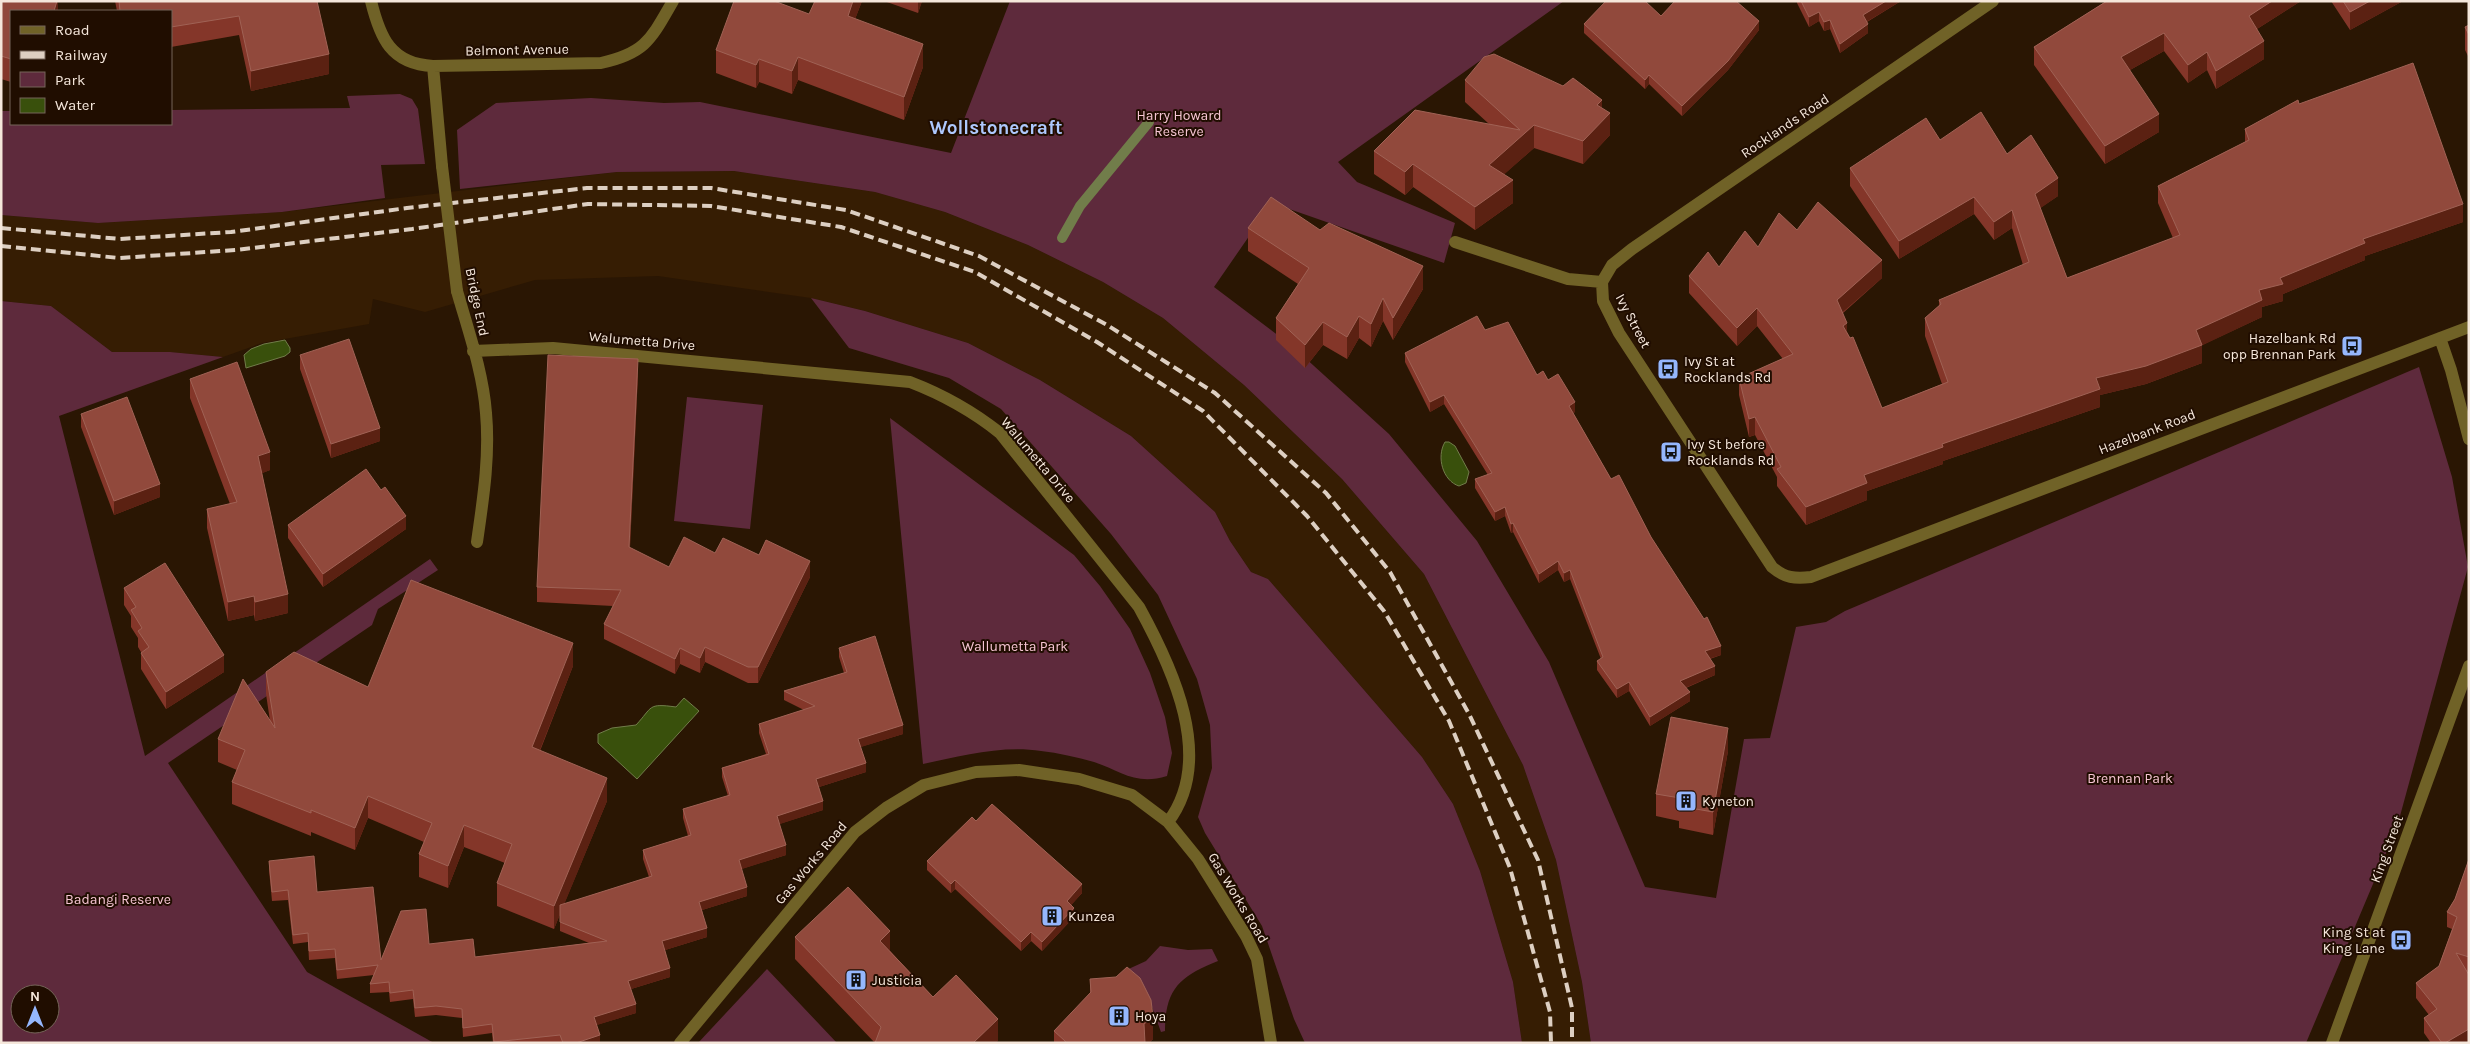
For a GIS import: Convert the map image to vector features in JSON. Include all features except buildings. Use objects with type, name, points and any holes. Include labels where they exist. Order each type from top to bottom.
[{"type":"street","name":"Belmont Avenue","points":[[371,1],[376,22],[392,51],[401,59],[415,65],[432,66],[601,63],[618,59],[634,53],[645,44],[654,34],[672,1]]},
{"type":"street","name":"Rocklands Road","points":[[1602,282],[1612,265],[1632,249],[1993,1]]},
{"type":"street","name":"Bridge End","points":[[432,66],[457,291],[483,388],[486,413],[487,447],[478,542]]},
{"type":"street","name":"Ivy Street","points":[[1455,242],[1568,279],[1602,282],[1603,301],[1619,333],[1772,568],[1783,576],[1798,579],[1811,577],[1837,565]]},
{"type":"street","name":"Hazelbank Road","points":[[1837,565],[2469,327]]},
{"type":"street","points":[[2440,338],[2451,370],[2469,439]]},
{"type":"street","name":"Walumetta Drive","points":[[473,351],[553,348],[910,382],[945,395],[977,414],[1000,433],[1133,599],[1156,638],[1174,679],[1187,726],[1188,776],[1185,796],[1168,822]]},
{"type":"street","name":"King Street","points":[[2332,1043],[2469,666]]},
{"type":"street","name":"Gas Works Road","points":[[680,1043],[855,832],[886,808],[924,785],[985,772],[1019,770],[1079,779],[1132,795],[1168,822],[1198,859],[1224,898],[1257,959],[1271,1043]]},
{"type":"shaded area","points":[[734,171],[875,192],[945,212],[1028,245],[1103,282],[1163,318],[1244,385],[1342,479],[1424,574],[1523,765],[1556,860],[1582,982],[1591,1043],[1522,1043],[1513,982],[1480,871],[1453,804],[1422,757],[1268,579],[1251,572],[1230,541],[1215,512],[1131,436],[1040,380],[968,343],[865,311],[811,298],[658,276],[535,280],[425,312],[373,299],[369,324],[262,343],[223,357],[170,352],[112,352],[51,306],[1,301],[1,215],[98,223],[282,212],[617,172]]},
{"type":"green space","name":"Brennan Park","points":[[1010,1],[1564,1],[1338,162],[1357,182],[1455,223],[1444,263],[1272,203],[1214,287],[1292,346],[1389,434],[1477,541],[1549,662],[1645,887],[1716,898],[1744,739],[1770,738],[1796,627],[1826,622],[1845,611],[2419,367],[2452,477],[2468,567],[2397,827],[2306,1043],[1591,1043],[1582,982],[1556,860],[1523,765],[1424,574],[1342,479],[1244,385],[1163,318],[1103,282],[1028,245],[945,212],[875,192],[734,171],[617,172],[460,189],[457,130],[496,103],[591,98],[664,103],[700,102],[951,153]]},
{"type":"green space","points":[[400,94],[412,99],[418,109],[425,164],[381,165],[385,198],[282,212],[98,223],[1,215],[1,111],[10,111],[10,125],[172,125],[172,110],[350,108],[347,96]]},
{"type":"green space","points":[[811,298],[865,311],[968,343],[1040,380],[1131,436],[1215,512],[1230,541],[1251,572],[1268,579],[1422,757],[1453,804],[1480,871],[1513,982],[1522,1043],[1305,1043],[1294,1019],[1262,926],[1205,833],[1198,817],[1212,768],[1210,725],[1197,679],[1158,595],[1111,534],[1001,409],[949,378],[849,348]]},
{"type":"green space","name":"Badangi Reserve","points":[[1,301],[51,306],[112,352],[170,352],[223,357],[59,416],[145,756],[430,559],[438,570],[378,609],[372,625],[168,763],[307,972],[434,1043],[1,1043]]},
{"type":"green space","points":[[687,397],[763,405],[750,529],[674,521]]},
{"type":"green space","name":"Wallumetta Park","points":[[890,418],[1074,555],[1100,586],[1130,629],[1150,673],[1165,717],[1172,753],[1167,776],[1156,779],[1137,778],[1081,758],[1054,753],[1011,749],[982,752],[923,764]]},
{"type":"green space","points":[[1160,946],[1188,950],[1212,949],[1218,961],[1194,972],[1177,986],[1168,1004],[1165,1031],[1161,1032],[1149,999],[1122,972],[1146,961]]},
{"type":"green space","points":[[767,969],[837,1043],[698,1043]]},
{"type":"water","points":[[285,340],[290,348],[290,352],[285,356],[246,368],[244,355],[251,349],[264,344]]},
{"type":"water","points":[[1445,442],[1455,446],[1469,472],[1466,483],[1459,486],[1449,479],[1443,468],[1441,454]]},
{"type":"water","points":[[684,698],[699,711],[637,779],[598,743],[598,734],[612,728],[636,725],[648,710],[655,706],[676,707]]},
{"type":"waterway","points":[[1062,238],[1080,206],[1149,122]]},
{"type":"railway","points":[[1,228],[120,239],[231,232],[407,208],[587,188],[711,188],[846,210],[979,256],[1107,325],[1215,393],[1326,493],[1390,572],[1469,714],[1538,860],[1572,1008],[1572,1043]]},
{"type":"railway","points":[[1,246],[119,258],[236,250],[412,229],[588,204],[711,206],[841,227],[975,272],[1097,342],[1203,411],[1307,516],[1384,611],[1449,721],[1510,868],[1550,1012],[1551,1043]]},
{"type":"place","name":"Hazelbank Rd opp Brennan Park","points":[[2352,346]]},
{"type":"place","name":"Ivy St at Rocklands Rd","points":[[1668,369]]},
{"type":"place","name":"Ivy St before Rocklands Rd","points":[[1671,452]]},
{"type":"place","name":"Kyneton","points":[[1686,801]]},
{"type":"place","name":"Kunzea","points":[[1052,916]]},
{"type":"place","name":"King St at King Lane","points":[[2401,940]]},
{"type":"place","name":"Justicia","points":[[856,980]]},
{"type":"place","name":"Hoya","points":[[1119,1016]]},
{"type":"district","name":"Wollstonecraft","points":[[996,128]]},
{"type":"park label","name":"Harry Howard Reserve","points":[[1179,124]]}]
